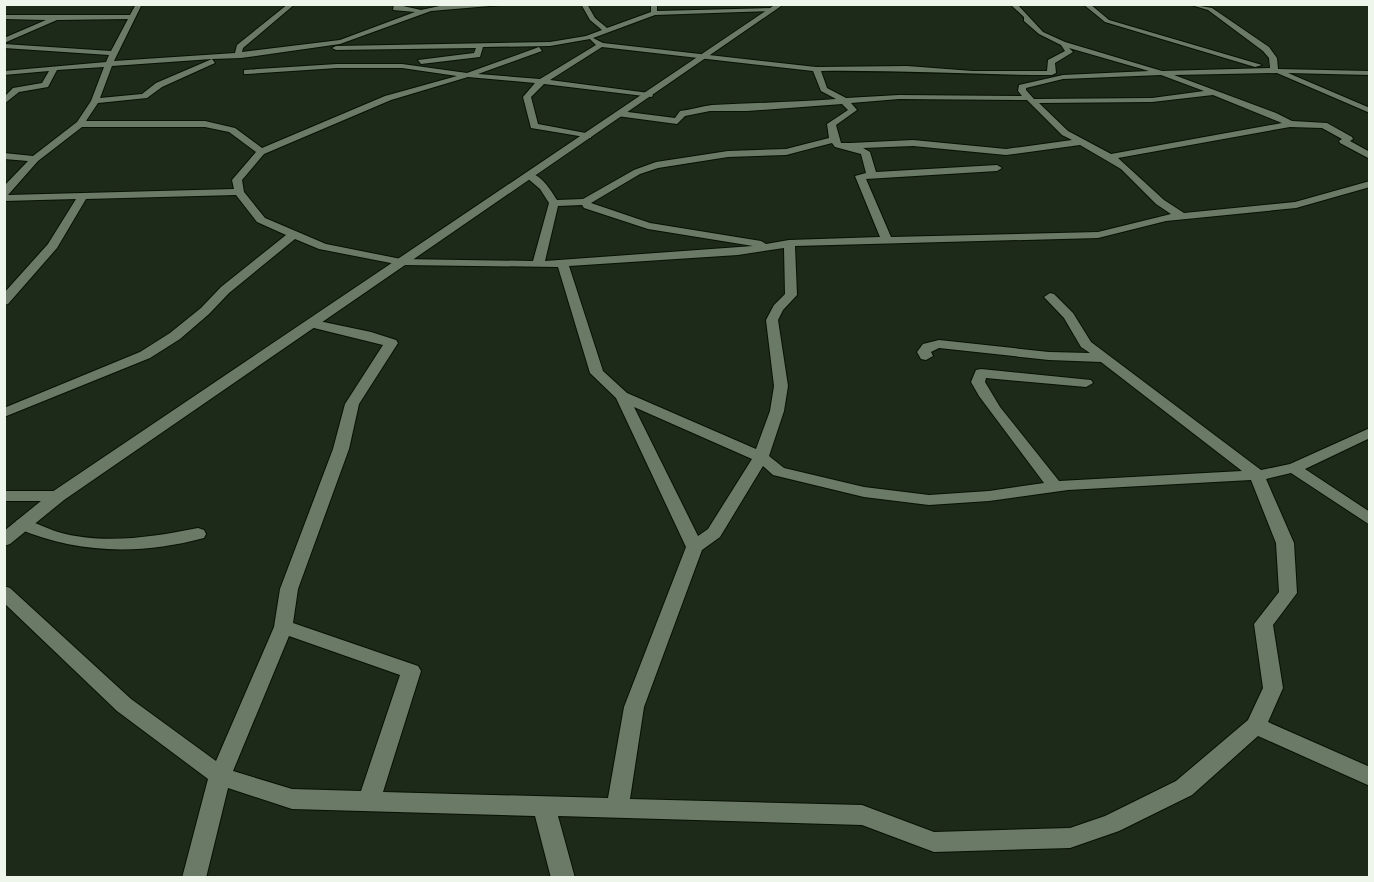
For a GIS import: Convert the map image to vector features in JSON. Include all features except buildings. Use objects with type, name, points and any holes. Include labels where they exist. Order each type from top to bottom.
[{"type":"street","points":[[4,195],[35,159],[80,124],[95,101],[113,53],[139,4]]},
{"type":"street","points":[[241,56],[238,53],[240,47],[292,4]]},
{"type":"street","points":[[397,4],[395,9],[412,9],[420,12]]},
{"type":"street","points":[[4,73],[219,58],[306,48],[332,44],[365,34],[420,12],[510,4]]},
{"type":"street","points":[[584,4],[592,19],[607,31]]},
{"type":"street","points":[[654,4],[654,13]]},
{"type":"street","points":[[1013,4],[1041,33],[1063,44],[1100,52],[1273,115],[1290,124]]},
{"type":"street","points":[[1086,4],[1107,21],[1274,70],[1370,111]]},
{"type":"street","points":[[1191,4],[1210,9],[1266,49],[1274,58],[1274,70]]},
{"type":"street","points":[[306,48],[550,44],[587,38],[654,13],[778,7]]},
{"type":"street","points":[[4,540],[58,496],[778,7]]},
{"type":"street","points":[[4,17],[132,17]]},
{"type":"street","points":[[4,41],[56,18]]},
{"type":"street","points":[[587,38],[601,45],[816,69],[907,68],[973,73],[1051,73],[1063,77]]},
{"type":"street","points":[[550,44],[468,75],[388,98],[261,152],[237,180],[239,192],[261,220],[323,247],[401,262],[538,265],[738,252],[789,243],[1098,235],[1182,216],[1296,205],[1370,184]]},
{"type":"street","points":[[1051,73],[1051,62],[1069,52],[1063,44]]},
{"type":"street","points":[[411,67],[418,62],[477,55],[480,45]]},
{"type":"street","points":[[588,136],[534,126],[527,97],[542,81],[601,45]]},
{"type":"street","points":[[4,46],[113,53]]},
{"type":"street","points":[[95,101],[144,96],[159,85],[219,58]]},
{"type":"street","points":[[247,72],[337,66],[411,67],[649,95]]},
{"type":"street","points":[[4,102],[16,90],[45,85],[54,69]]},
{"type":"street","points":[[816,69],[824,89],[842,99],[853,110],[831,124],[834,140],[838,145],[913,143],[1006,152],[1084,142]]},
{"type":"street","points":[[1182,216],[1160,202],[1124,167],[1065,132],[1022,91],[1022,87],[1063,77],[1274,70],[1370,73]]},
{"type":"street","points":[[621,114],[677,121],[683,113],[710,108],[747,108],[842,99],[899,97],[1133,100],[1214,93]]},
{"type":"street","points":[[80,124],[205,124],[232,130],[261,152]]},
{"type":"street","points":[[1110,157],[1290,124],[1324,124],[1349,139],[1343,141],[1370,156]]},
{"type":"street","points":[[554,203],[585,202],[637,172],[656,165],[728,154],[786,152],[834,140]]},
{"type":"street","points":[[849,146],[865,152],[872,176]]},
{"type":"street","points":[[4,156],[35,159]]},
{"type":"street","points":[[886,239],[860,176],[997,168]]},
{"type":"street","points":[[529,175],[544,187],[554,203],[538,265]]},
{"type":"street","points":[[4,195],[83,196],[239,192]]},
{"type":"street","points":[[4,301],[53,246],[83,196]]},
{"type":"street","points":[[585,202],[588,206],[606,210],[648,226],[773,246]]},
{"type":"street","points":[[4,413],[145,355],[175,336],[206,311],[225,290],[294,234]]},
{"type":"street","points":[[617,808],[634,707],[695,547],[714,533],[761,457],[777,411],[781,386],[772,320],[778,308],[792,295],[789,243]]},
{"type":"street","points":[[563,264],[597,373],[622,396],[761,457],[778,472],[864,492],[929,500],[989,496],[1055,487],[1257,475],[1294,468],[1370,432]]},
{"type":"street","points":[[4,592],[124,705],[220,776],[292,799],[862,815],[934,842],[1070,838],[1111,824],[1184,788],[1256,726],[1273,688],[1263,624],[1288,592],[1285,543],[1257,475],[1086,344],[1070,316],[1050,297]]},
{"type":"street","points":[[194,878],[220,776],[283,627],[289,589],[341,449],[352,404],[391,343],[371,336],[314,324]]},
{"type":"street","points":[[926,356],[924,352],[928,347],[939,344],[1049,356],[1104,358]]},
{"type":"street","points":[[1055,487],[1039,463],[986,398],[978,382],[981,373],[1086,383]]},
{"type":"street","points":[[622,396],[695,547]]},
{"type":"street","points":[[1294,468],[1370,520]]},
{"type":"street","points":[[4,496],[58,496]]},
{"type":"street","points":[[23,524],[56,537],[97,543],[160,543],[198,534]]},
{"type":"street","points":[[283,627],[411,671],[369,802]]},
{"type":"street","points":[[1256,726],[1370,777]]},
{"type":"street","points":[[544,807],[563,878]]}]
